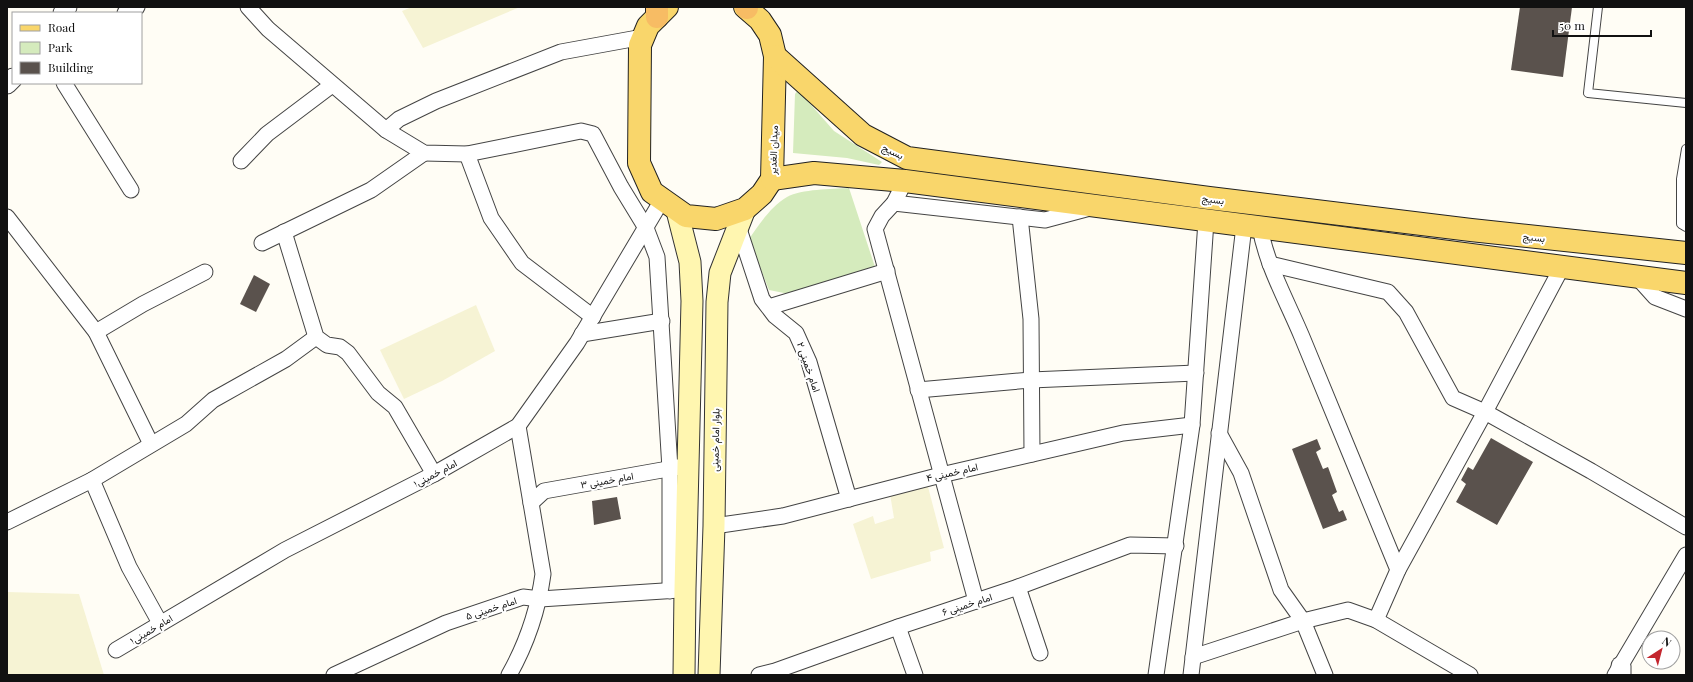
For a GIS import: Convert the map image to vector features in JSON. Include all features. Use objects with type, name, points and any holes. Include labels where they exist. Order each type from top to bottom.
[{"type":"main road","name":"میدان الغدیر","points":[[670,205],[686,216],[716,219],[741,217],[762,194],[772,179],[775,56],[770,35],[760,20],[746,7]]},
{"type":"main road","points":[[660,10],[648,26],[640,45],[639,163],[652,192],[670,205],[690,262],[692,301],[679,467],[677,590],[684,675]]},
{"type":"main road","name":"بسیج","points":[[775,56],[863,135],[907,158],[1217,199],[1471,230],[1686,253]]},
{"type":"main road","points":[[905,181],[907,158]]},
{"type":"main road","points":[[772,179],[814,174],[905,181],[1686,283]]},
{"type":"main road","name":"بلوار امام خمینی","points":[[709,675],[714,526],[717,302],[720,273],[741,217]]},
{"type":"street","points":[[127,12],[138,7]]},
{"type":"street","points":[[248,7],[268,29],[386,130],[424,153],[466,154],[581,131],[593,134],[621,187],[646,228],[657,258],[662,321],[679,467]]},
{"type":"street","points":[[386,130],[399,119],[436,101],[561,52],[643,37]]},
{"type":"street","points":[[65,84],[131,190]]},
{"type":"street","points":[[241,161],[267,134],[332,84]]},
{"type":"street","points":[[262,243],[371,190],[424,153]]},
{"type":"street","points":[[466,154],[491,218],[522,263],[593,317]]},
{"type":"street","points":[[905,181],[894,203],[882,216],[875,229],[976,601]]},
{"type":"street","points":[[894,203],[1045,220],[1097,206]]},
{"type":"street","name":"امام خمینی۱","points":[[116,650],[285,550],[434,474],[518,426],[593,317],[646,228],[670,205]]},
{"type":"street","points":[[7,217],[96,332],[151,444]]},
{"type":"street","name":"امام خمینی ۲","points":[[741,217],[762,299],[775,316],[796,333],[809,362],[849,499]]},
{"type":"street","points":[[1020,217],[1031,319],[1032,454]]},
{"type":"street","points":[[1156,675],[1176,546],[1192,425],[1206,221]]},
{"type":"street","points":[[1252,227],[1263,246],[1296,322],[1398,570]]},
{"type":"street","points":[[1252,227],[1219,433],[1194,668],[1303,621],[1348,610],[1376,620],[1470,675]]},
{"type":"street","points":[[284,232],[316,337],[327,345],[340,347],[348,353],[378,393],[395,407],[434,474]]},
{"type":"street","points":[[1270,264],[1388,292],[1406,312],[1453,398],[1485,412],[1591,471],[1686,527]]},
{"type":"street","points":[[1376,620],[1398,570],[1485,412],[1562,267]]},
{"type":"street","points":[[769,307],[887,271]]},
{"type":"street","points":[[96,332],[143,304],[205,272]]},
{"type":"street","points":[[1637,277],[1655,297],[1686,309]]},
{"type":"street","points":[[582,334],[662,321]]},
{"type":"street","points":[[8,518],[92,480],[186,424],[213,400],[286,359],[316,337]]},
{"type":"street","points":[[918,390],[1032,380],[1196,372]]},
{"type":"street","name":"امام خمینی ۴","points":[[714,526],[782,516],[941,475],[1122,434],[1192,425]]},
{"type":"street","points":[[509,675],[523,650],[540,599],[543,574],[518,426]]},
{"type":"street","points":[[1219,433],[1241,473],[1281,590],[1303,621],[1325,675]]},
{"type":"street","name":"امام خمینی ۳","points":[[531,503],[544,491],[679,467]]},
{"type":"street","points":[[92,480],[129,567],[160,624]]},
{"type":"street","name":"امام خمینی ۶","points":[[759,675],[775,671],[898,627],[1018,588],[1130,545],[1176,546]]},
{"type":"street","points":[[1619,672],[1686,555]]},
{"type":"street","points":[[1018,588],[1040,653]]},
{"type":"street","name":"امام خمینی ۵","points":[[334,675],[446,622],[524,597],[540,599],[677,590]]},
{"type":"street","points":[[898,627],[916,675]]},
{"type":"lane","points":[[1598,7],[1588,93],[1686,103]]},
{"type":"lane","points":[[1686,149],[1681,179],[1681,224],[1686,227]]},
{"type":"shaded area","points":[[412,7],[520,7],[423,48],[402,11]]},
{"type":"shaded area","points":[[476,305],[495,351],[442,381],[404,399],[380,350]]},
{"type":"shaded area","points":[[927,483],[944,548],[930,552],[931,561],[871,579],[853,524],[873,516],[875,524],[894,518],[890,494]]},
{"type":"shaded area","points":[[7,592],[79,594],[104,675],[7,675]]},
{"type":"green space","points":[[798,90],[834,131],[882,162],[879,165],[847,158],[793,153],[795,94]]},
{"type":"green space","points":[[849,188],[875,267],[794,295],[769,290],[749,239],[766,216],[776,205],[793,194],[817,190]]},
{"type":"building","points":[[1520,7],[1572,7],[1563,77],[1511,70]]},
{"type":"building","points":[[254,275],[270,284],[256,312],[240,304]]},
{"type":"building","points":[[1491,438],[1533,462],[1497,525],[1456,502],[1466,484],[1461,480],[1468,467],[1473,470]]},
{"type":"building","points":[[1317,439],[1321,449],[1316,452],[1323,469],[1328,467],[1337,492],[1332,495],[1339,512],[1343,510],[1347,520],[1323,529],[1292,449]]},
{"type":"building","points":[[617,497],[621,519],[594,525],[592,501]]}]
